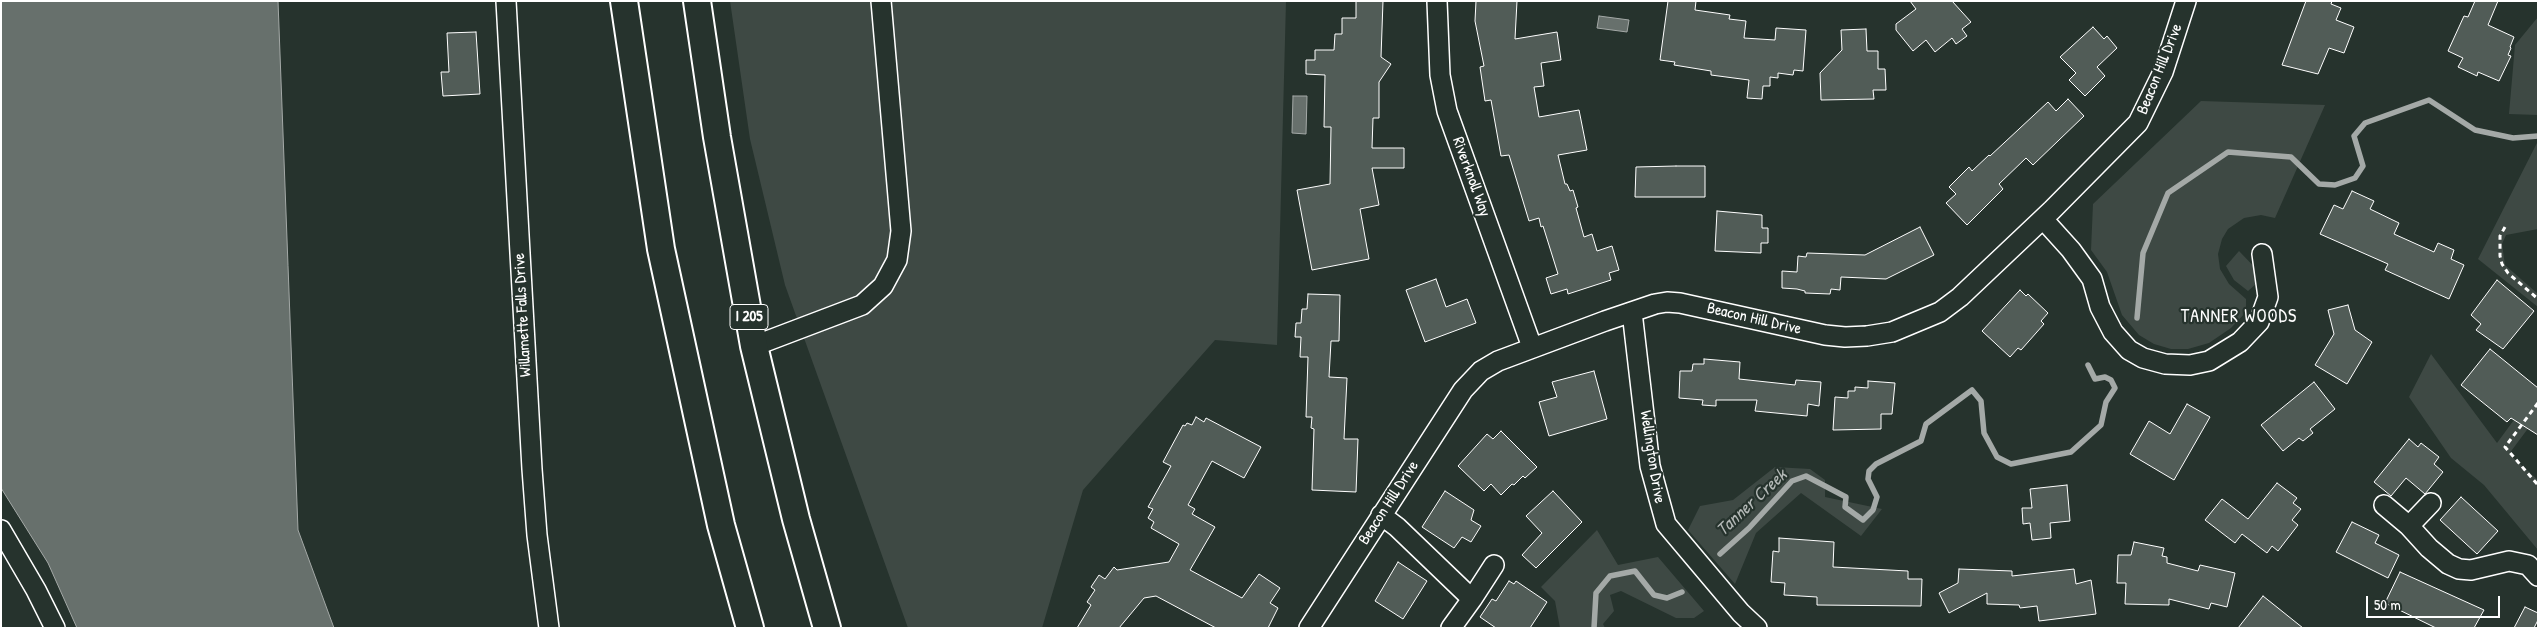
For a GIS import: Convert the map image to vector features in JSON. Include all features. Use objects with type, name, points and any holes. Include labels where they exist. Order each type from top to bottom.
[{"type":"highway","points":[[624,1],[640,125],[663,259],[721,525],[750,628]]},
{"type":"highway","name":"I 205","points":[[697,1],[718,146],[754,346],[796,519],[827,628]]},
{"type":"street","name":"Willamette Falls Drive","points":[[506,1],[532,468],[537,535],[549,628]]},
{"type":"street","points":[[754,346],[862,305],[883,286],[898,260],[901,231],[881,1]]},
{"type":"street","name":"Riverknoll Way","points":[[1437,1],[1440,75],[1447,111],[1532,347]]},
{"type":"street","name":"Beacon Hill Drive","points":[[1310,628],[1438,426],[1472,379],[1498,361],[1532,347],[1655,304],[1680,303],[1825,335],[1856,337],[1882,334],[1918,323],[1940,312],[1960,297],[2043,219],[2138,123],[2163,72],[2186,1]]},
{"type":"street","points":[[2043,219],[2071,250],[2092,279],[2100,307],[2113,332],[2130,350],[2142,358],[2165,364],[2178,366],[2209,361],[2240,342],[2259,322],[2268,297],[2262,254]]},
{"type":"street","name":"Wellington Drive","points":[[1632,312],[1650,466],[1666,524],[1724,594],[1757,628]]},
{"type":"street","points":[[2409,526],[2431,503]]},
{"type":"street","points":[[2384,505],[2409,526],[2429,548],[2448,564],[2459,569],[2471,570],[2509,561],[2528,566],[2538,576]]},
{"type":"street","points":[[1381,515],[1397,527],[1472,599]]},
{"type":"street","points":[[1,530],[36,590],[55,628]]},
{"type":"street","points":[[1451,628],[1494,564]]},
{"type":"path","points":[[2505,227],[2500,236],[2502,264],[2508,273],[2538,299]]},
{"type":"path","points":[[2538,403],[2505,447],[2538,485]]},
{"type":"shaded area","points":[[1,1],[278,1],[298,530],[334,628],[77,628],[48,563],[1,488]]},
{"type":"shaded area","points":[[730,1],[1286,1],[1277,345],[1215,340],[1083,490],[1042,628],[908,628],[785,285],[750,139]]},
{"type":"shaded area","points":[[1599,16],[1629,20],[1627,32],[1597,28]]},
{"type":"shaded area","points":[[2538,17],[2538,115],[2509,114],[2515,45]]},
{"type":"shaded area","points":[[1293,96],[1307,96],[1306,134],[1292,133]]},
{"type":"shaded area","points":[[2201,101],[2325,105],[2275,218],[2261,215],[2244,218],[2228,229],[2222,239],[2218,254],[2220,269],[2229,284],[2246,299],[2246,312],[2231,328],[2209,343],[2188,349],[2171,349],[2154,344],[2139,335],[2122,315],[2107,272],[2091,250],[2093,204]]},
{"type":"shaded area","points":[[2538,141],[2538,229],[2506,235],[2502,244],[2505,265],[2538,294],[2538,307],[2478,259]]},
{"type":"shaded area","points":[[2239,251],[2264,277],[2248,291],[2234,280],[2226,266]]},
{"type":"shaded area","points":[[2431,354],[2497,443],[2538,387],[2538,415],[2509,454],[2538,480],[2538,550],[2484,485],[2451,458],[2409,397]]},
{"type":"shaded area","points":[[1775,467],[1810,469],[1825,480],[1825,497],[1882,509],[1861,536],[1801,493],[1756,533],[1735,584],[1688,530],[1700,506],[1733,500]]},
{"type":"shaded area","points":[[1597,530],[1618,565],[1658,557],[1704,611],[1694,618],[1676,618],[1621,591],[1610,595],[1614,611],[1603,624],[1605,628],[1560,628],[1555,601],[1541,587]]},
{"type":"building","points":[[1356,1],[1383,1],[1381,57],[1391,64],[1379,82],[1379,118],[1373,118],[1372,148],[1404,148],[1404,168],[1372,168],[1379,205],[1360,209],[1369,259],[1312,270],[1297,190],[1330,184],[1331,127],[1324,127],[1325,75],[1306,74],[1306,60],[1315,60],[1315,50],[1334,50],[1335,34],[1342,34],[1342,18],[1356,18]]},
{"type":"building","points":[[1476,1],[1517,1],[1515,39],[1557,32],[1561,60],[1541,63],[1544,86],[1534,87],[1539,117],[1579,110],[1587,150],[1558,155],[1565,184],[1567,184],[1570,191],[1573,190],[1584,237],[1592,234],[1597,251],[1612,246],[1619,270],[1609,273],[1611,280],[1568,294],[1567,289],[1551,294],[1546,278],[1558,274],[1543,226],[1541,227],[1539,218],[1529,221],[1509,155],[1501,156],[1491,100],[1485,101],[1480,67],[1484,66],[1475,21]]},
{"type":"building","points":[[1668,1],[1696,1],[1695,10],[1730,15],[1729,19],[1746,21],[1744,38],[1775,40],[1776,28],[1806,30],[1803,71],[1794,70],[1793,75],[1778,73],[1778,78],[1770,77],[1770,86],[1763,86],[1762,99],[1747,98],[1749,80],[1711,75],[1711,71],[1674,65],[1675,62],[1660,60]]},
{"type":"building","points":[[1910,1],[1952,1],[1971,22],[1962,29],[1967,36],[1956,44],[1952,38],[1935,52],[1926,40],[1913,51],[1896,30],[1896,24],[1916,9]]},
{"type":"building","points":[[2306,1],[2332,1],[2331,4],[2341,8],[2336,20],[2354,27],[2344,53],[2329,48],[2318,74],[2282,65]]},
{"type":"building","points":[[2475,1],[2498,1],[2488,25],[2514,37],[2508,55],[2511,56],[2499,81],[2478,72],[2477,76],[2458,67],[2463,58],[2448,51],[2464,16],[2468,17]]},
{"type":"building","points":[[2093,27],[2104,39],[2107,36],[2117,48],[2097,67],[2105,76],[2085,96],[2069,80],[2076,73],[2060,57]]},
{"type":"building","points":[[1866,29],[1867,51],[1878,51],[1878,69],[1885,69],[1886,90],[1873,90],[1874,99],[1821,100],[1820,73],[1842,50],[1841,30]]},
{"type":"building","points":[[476,32],[480,94],[443,96],[441,72],[449,72],[447,33]]},
{"type":"building","points":[[2068,99],[2084,116],[2033,165],[2026,158],[1999,184],[2003,189],[1967,225],[1946,203],[1956,194],[1949,187],[1969,167],[1972,171],[1990,156],[2048,102],[2056,111]]},
{"type":"building","points":[[1705,166],[1705,197],[1635,197],[1636,167]]},
{"type":"building","points":[[2352,191],[2374,201],[2370,209],[2399,223],[2394,234],[2434,252],[2438,243],[2454,250],[2451,259],[2464,265],[2449,299],[2385,270],[2388,264],[2320,234],[2334,205],[2343,209]]},
{"type":"building","points":[[1717,211],[1762,215],[1762,228],[1768,228],[1768,243],[1761,243],[1761,253],[1715,251]]},
{"type":"building","points":[[1920,227],[1934,255],[1886,279],[1841,277],[1840,290],[1831,289],[1830,294],[1805,293],[1805,291],[1797,289],[1782,288],[1782,271],[1797,272],[1798,256],[1806,257],[1807,253],[1865,255]]},
{"type":"building","points":[[1436,279],[1446,307],[1467,299],[1476,323],[1425,342],[1406,290]]},
{"type":"building","points":[[2497,280],[2534,311],[2503,349],[2476,330],[2481,324],[2471,315]]},
{"type":"building","points":[[2020,290],[2026,296],[2028,294],[2048,313],[2041,321],[2044,324],[2021,350],[2018,348],[2010,357],[1982,331]]},
{"type":"building","points":[[1308,294],[1340,295],[1339,341],[1331,341],[1329,377],[1347,378],[1344,439],[1358,439],[1356,492],[1312,490],[1314,429],[1311,428],[1312,417],[1306,417],[1308,357],[1300,357],[1301,337],[1295,337],[1296,323],[1301,323],[1302,309],[1307,309]]},
{"type":"building","points":[[2348,305],[2355,330],[2372,342],[2347,384],[2315,365],[2334,334],[2328,310]]},
{"type":"building","points":[[2490,349],[2538,388],[2538,435],[2511,418],[2507,422],[2461,385]]},
{"type":"building","points":[[1704,359],[1740,362],[1739,379],[1795,385],[1796,380],[1821,382],[1819,406],[1808,404],[1807,416],[1755,411],[1757,400],[1716,400],[1716,406],[1702,405],[1703,400],[1679,398],[1680,371],[1692,371],[1693,364],[1704,364]]},
{"type":"building","points":[[1594,371],[1607,419],[1549,436],[1539,402],[1557,397],[1552,382]]},
{"type":"building","points":[[1868,381],[1895,383],[1892,414],[1881,414],[1881,429],[1833,430],[1835,397],[1848,398],[1848,391],[1855,391],[1855,387],[1868,388]]},
{"type":"building","points":[[2314,382],[2335,409],[2310,429],[2313,433],[2303,441],[2299,438],[2283,451],[2261,425]]},
{"type":"building","points":[[2187,404],[2210,417],[2174,480],[2130,454],[2149,421],[2170,434]]},
{"type":"building","points":[[1196,417],[1204,422],[1206,418],[1261,447],[1244,478],[1212,461],[1188,505],[1195,509],[1192,514],[1215,527],[1190,570],[1242,598],[1259,574],[1280,588],[1270,603],[1278,608],[1268,628],[1216,628],[1156,596],[1144,598],[1119,628],[1077,628],[1091,605],[1087,602],[1095,590],[1091,587],[1099,575],[1105,579],[1114,567],[1117,570],[1169,562],[1179,544],[1151,528],[1154,522],[1148,518],[1153,509],[1148,507],[1171,466],[1163,462],[1183,425],[1185,426],[1187,423],[1192,425]]},
{"type":"building","points":[[1501,431],[1537,467],[1525,478],[1523,476],[1514,485],[1512,484],[1501,495],[1491,484],[1484,491],[1458,466],[1487,434],[1493,439]]},
{"type":"building","points":[[2409,439],[2418,447],[2421,443],[2439,457],[2434,464],[2443,472],[2425,494],[2406,478],[2391,496],[2374,482]]},
{"type":"building","points":[[2277,483],[2297,498],[2293,503],[2301,509],[2292,520],[2298,525],[2278,551],[2272,546],[2267,553],[2242,534],[2235,543],[2205,520],[2222,499],[2248,519]]},
{"type":"building","points":[[2067,485],[2070,521],[2050,523],[2051,538],[2032,540],[2030,523],[2023,524],[2022,508],[2032,508],[2030,489]]},
{"type":"building","points":[[1445,491],[1474,510],[1471,520],[1481,526],[1471,542],[1462,537],[1454,548],[1422,527]]},
{"type":"building","points":[[1553,491],[1582,522],[1536,568],[1522,555],[1542,533],[1526,516]]},
{"type":"building","points":[[2461,497],[2498,531],[2477,554],[2440,520]]},
{"type":"building","points":[[2352,522],[2379,535],[2375,543],[2399,555],[2388,578],[2336,552]]},
{"type":"building","points":[[1779,538],[1834,542],[1833,567],[1908,571],[1908,579],[1922,579],[1921,606],[1817,605],[1817,597],[1784,595],[1785,583],[1771,582],[1773,551],[1779,552]]},
{"type":"building","points":[[2134,542],[2164,548],[2162,556],[2167,557],[2167,563],[2198,571],[2200,565],[2235,573],[2227,607],[2211,603],[2209,609],[2169,599],[2169,605],[2125,604],[2126,583],[2117,583],[2118,555],[2131,555]]},
{"type":"building","points":[[1398,562],[1427,581],[1403,619],[1375,601]]},
{"type":"building","points":[[1959,569],[2012,571],[2012,576],[2074,569],[2076,584],[2091,580],[2096,614],[2039,621],[2037,606],[2020,608],[2019,605],[1987,604],[1987,593],[1949,613],[1939,593],[1958,583]]},
{"type":"building","points":[[2400,572],[2484,610],[2474,628],[2436,628],[2385,603]]},
{"type":"building","points":[[1509,581],[1514,584],[1516,581],[1547,602],[1530,628],[1496,628],[1480,617],[1492,599],[1496,601]]},
{"type":"building","points":[[2263,596],[2303,628],[2238,628]]},
{"type":"building","points":[[2525,607],[2538,613],[2538,620],[2534,628],[2514,628]]},
{"type":"waterway","name":"Tanner Creek","points":[[2137,318],[2143,253],[2168,193],[2228,152],[2291,157],[2319,184],[2335,185],[2355,178],[2363,166],[2354,136],[2365,123],[2429,100],[2475,130],[2513,138],[2538,136]]},
{"type":"waterway","name":"Tanner Creek","points":[[1720,554],[1749,528],[1792,481],[1806,476],[1846,497],[1845,507],[1863,520],[1873,510],[1877,497],[1868,479],[1869,471],[1876,464],[1921,441],[1926,424],[1972,390],[1981,401],[1984,433],[1997,457],[2011,464],[2071,452],[2101,425],[2106,402],[2115,388],[2111,380],[2105,377],[2095,379],[2088,365]]},
{"type":"waterway","name":"Tanner Creek","points":[[1594,628],[1596,593],[1610,576],[1635,571],[1654,595],[1667,598],[1682,592]]},
{"type":"district","name":"TANNER WOODS","points":[[2239,317]]}]
